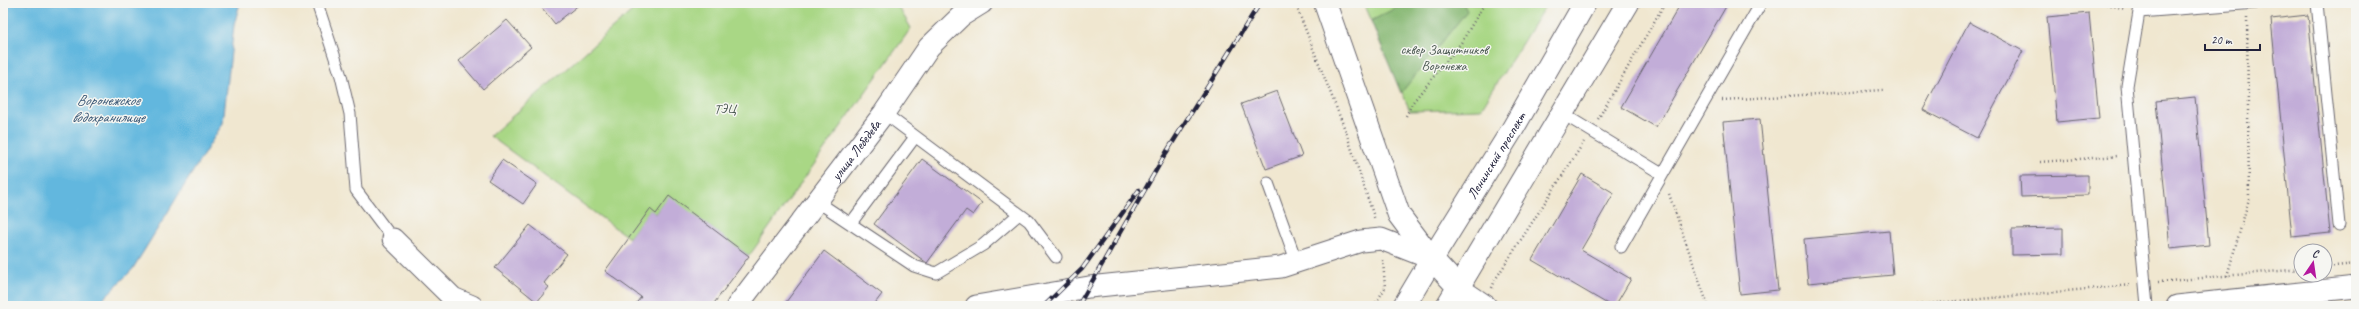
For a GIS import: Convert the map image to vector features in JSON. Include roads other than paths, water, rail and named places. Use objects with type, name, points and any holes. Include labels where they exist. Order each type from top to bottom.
[{"type":"main road","points":[[1325,3],[1399,215],[1432,259],[1459,288]]},
{"type":"main road","name":"Ленинский проспект","points":[[1404,306],[1512,130],[1585,3]]},
{"type":"main road","points":[[1447,306],[1628,3]]},
{"type":"street","name":"улица Лебедева","points":[[737,306],[818,202],[884,113],[929,47],[962,16],[982,3]]},
{"type":"street","points":[[393,239],[453,298],[472,306]]},
{"type":"street","points":[[976,306],[1058,291],[1281,267],[1361,241],[1381,239],[1432,259]]},
{"type":"street","points":[[2177,306],[2356,287]]},
{"type":"street","points":[[1459,288],[1489,300]]},
{"type":"lane","points":[[317,3],[341,76],[350,114],[356,190],[393,239]]},
{"type":"lane","points":[[1621,247],[1761,3]]},
{"type":"lane","points":[[2317,3],[2339,225]]},
{"type":"lane","points":[[2147,306],[2127,86],[2139,12],[2252,4]]},
{"type":"lane","points":[[884,113],[1029,222],[1056,257]]},
{"type":"lane","points":[[1563,114],[1662,174]]},
{"type":"lane","points":[[851,223],[915,137]]},
{"type":"lane","points":[[1268,184],[1297,263]]},
{"type":"lane","points":[[818,202],[914,266],[936,273],[983,245],[1019,214]]},
{"type":"water","name":"Воронежское водохранилище","points":[[3,3],[240,3],[234,25],[223,123],[132,270],[96,306],[3,306]]},
{"type":"railway","points":[[1078,306],[1166,153],[1260,3]]},
{"type":"railway","points":[[1044,306],[1082,269],[1139,190]]},
{"type":"park label","name":"сквер Защитников Воронежа","points":[[1444,58]]},
{"type":"park label","name":"ТЭЦ","points":[[725,108]]}]
